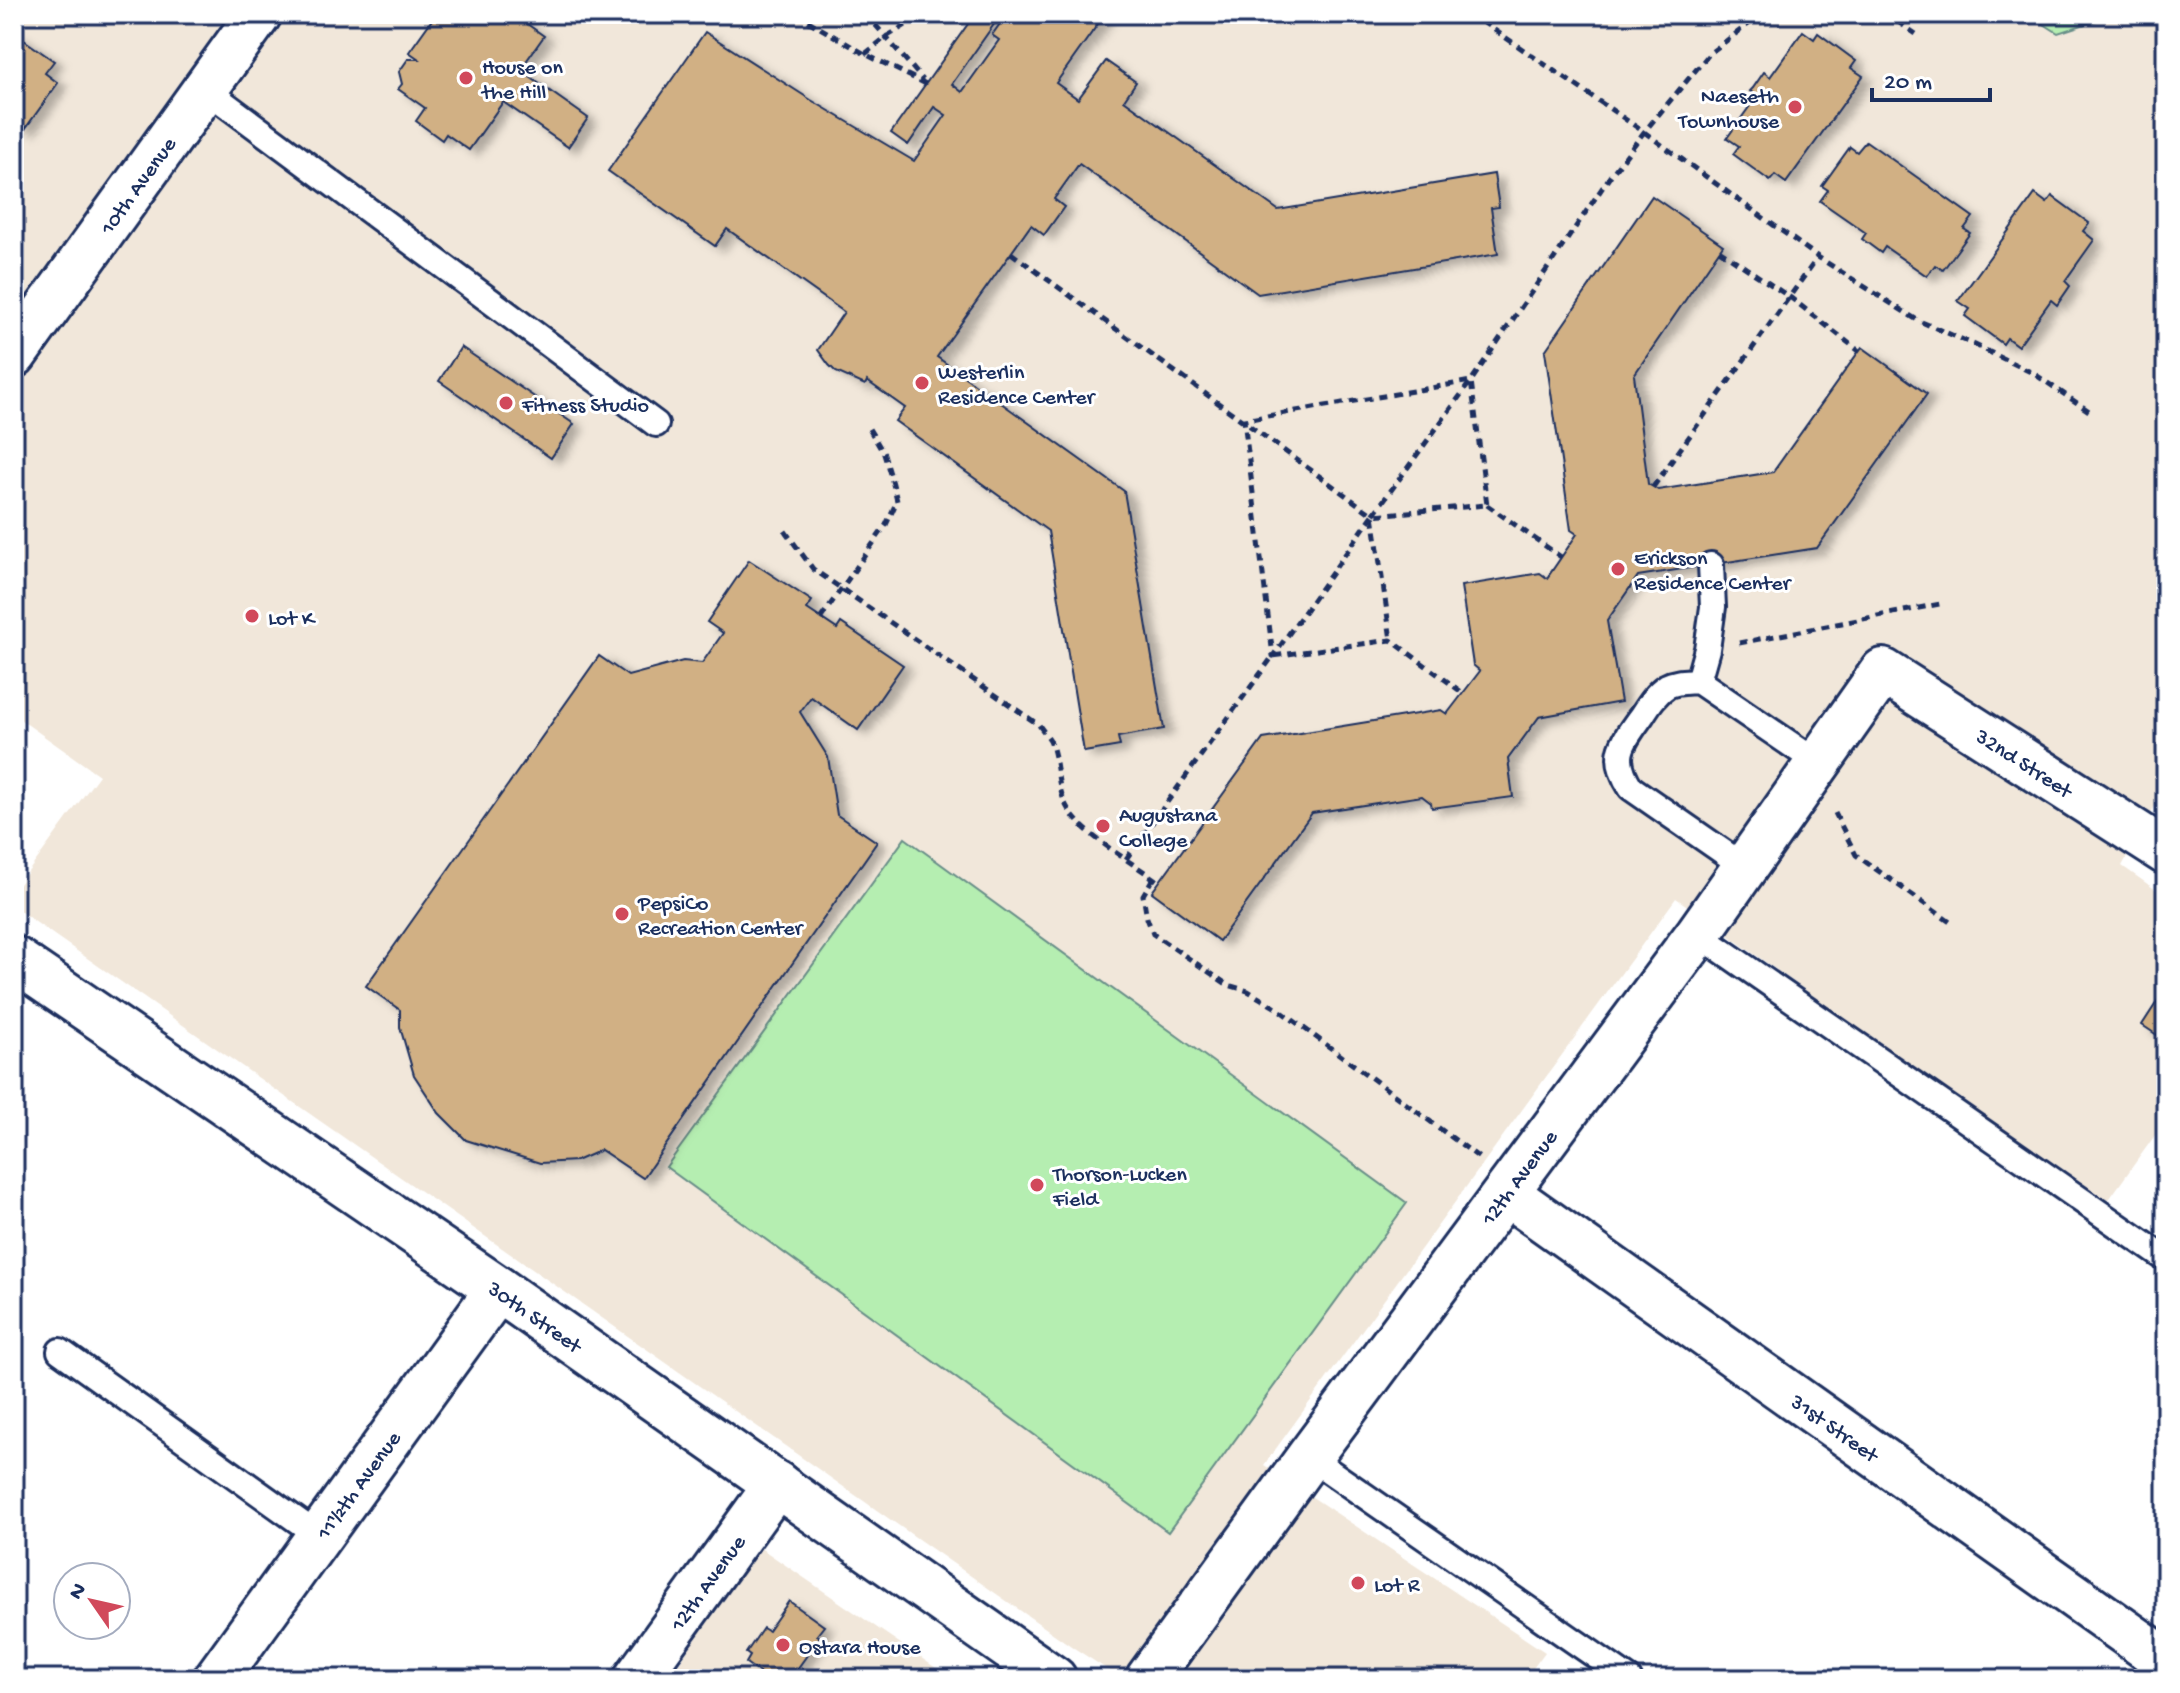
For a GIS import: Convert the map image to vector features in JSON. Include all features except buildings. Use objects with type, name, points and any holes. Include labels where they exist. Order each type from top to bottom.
[{"type":"street","name":"10th Avenue","points":[[14,355],[259,14]]},
{"type":"street","name":"12th Avenue","points":[[1148,1679],[1698,934],[1883,671]]},
{"type":"street","name":"32nd Street","points":[[1883,671],[2166,852]]},
{"type":"street","name":"30th Street","points":[[14,959],[498,1289],[1054,1679]]},
{"type":"street","name":"31st Street","points":[[1510,1188],[2166,1661]]},
{"type":"street","name":"11½th Avenue","points":[[216,1679],[498,1289]]},
{"type":"street","name":"12th Avenue","points":[[636,1679],[777,1484]]},
{"type":"lane","points":[[205,89],[656,424]]},
{"type":"lane","points":[[1698,681],[1707,649],[1713,607],[1711,565]]},
{"type":"lane","points":[[1745,867],[1631,788],[1622,773],[1620,755],[1624,741],[1657,693],[1670,685],[1698,681],[1816,766]]},
{"type":"lane","points":[[1698,934],[2166,1259]]},
{"type":"lane","points":[[60,1351],[319,1536]]},
{"type":"lane","points":[[1309,1457],[1629,1679]]},
{"type":"path","points":[[796,14],[865,54],[926,84],[866,14]]},
{"type":"path","points":[[865,54],[924,14]]},
{"type":"path","points":[[1471,14],[1644,132],[1818,257],[1917,320],[2033,373],[2089,411]]},
{"type":"path","points":[[1126,859],[1471,381],[1611,175],[1710,53],[1762,14]]},
{"type":"path","points":[[1886,14],[1919,36]]},
{"type":"path","points":[[1719,250],[1791,298],[1859,351]]},
{"type":"path","points":[[1011,253],[1373,515],[1487,505],[1561,557]]},
{"type":"path","points":[[1653,487],[1818,257]]},
{"type":"path","points":[[1244,420],[1471,381]]},
{"type":"path","points":[[1471,381],[1487,505]]},
{"type":"path","points":[[1244,420],[1273,656]]},
{"type":"path","points":[[821,618],[886,525],[897,501],[884,454],[868,427]]},
{"type":"path","points":[[1373,515],[1391,640]]},
{"type":"path","points":[[785,531],[813,569],[1039,725],[1049,739],[1067,807],[1099,839],[1160,883]]},
{"type":"path","points":[[1707,649],[1945,603]]},
{"type":"path","points":[[1273,656],[1391,640],[1463,693]]},
{"type":"path","points":[[1816,766],[1856,855],[1950,922]]},
{"type":"path","points":[[1153,878],[1143,895],[1153,934],[1228,985],[1248,991],[1278,1009],[1510,1188]]},
{"type":"shaded area","name":"Augustana College","points":[[14,14],[2166,14],[2166,786],[2122,866],[2166,897],[2166,1120],[2105,1205],[1676,898],[1264,1465],[1545,1652],[1525,1679],[1122,1679],[14,907],[14,891],[99,775],[14,715]]},
{"type":"shaded area","points":[[759,1547],[952,1679],[668,1679]]},
{"type":"green space","points":[[2028,14],[2116,14],[2058,33]]},
{"type":"green space","name":"Thorson-Lucken Field","points":[[905,838],[1407,1203],[1168,1532],[666,1167]]},
{"type":"place","name":"House on the Hill","points":[[466,78]]},
{"type":"place","name":"Naeseth Townhouse","points":[[1795,107]]},
{"type":"place","name":"Westerlin Residence Center","points":[[922,383]]},
{"type":"place","name":"Fitness Studio","points":[[506,403]]},
{"type":"place","name":"Erickson Residence Center","points":[[1618,569]]},
{"type":"place","name":"Lot K","points":[[252,616]]},
{"type":"place","name":"Augustana College","points":[[1103,826]]},
{"type":"place","name":"PepsiCo Recreation Center","points":[[622,914]]},
{"type":"place","name":"Thorson-Lucken Field","points":[[1037,1185]]},
{"type":"place","name":"Lot R","points":[[1358,1583]]},
{"type":"place","name":"Ostara House","points":[[783,1645]]}]
